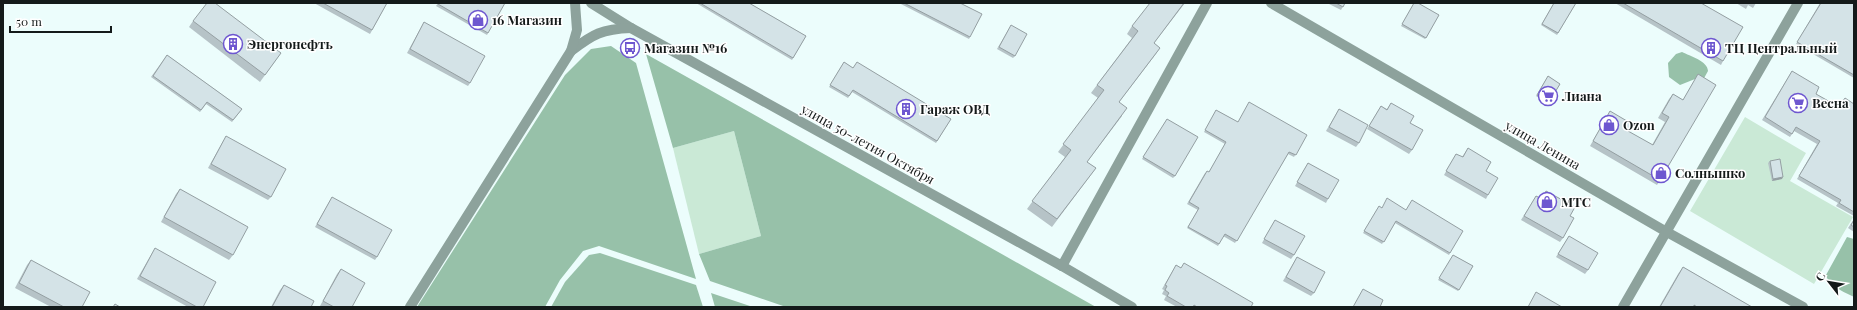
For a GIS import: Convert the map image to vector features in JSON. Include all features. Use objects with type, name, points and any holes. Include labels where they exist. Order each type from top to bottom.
[{"type":"street","points":[[410,307],[571,52],[577,30],[575,3]]},
{"type":"street","name":"улица 50-летия Октября","points":[[591,3],[631,28],[1062,266],[1132,307]]},
{"type":"street","points":[[1062,266],[1207,3]]},
{"type":"street","name":"улица Ленина","points":[[1271,3],[1665,231],[1803,307]]},
{"type":"street","points":[[1623,307],[1665,231],[1798,3]]},
{"type":"street","points":[[571,52],[590,36],[611,28],[631,28]]},
{"type":"green space","points":[[611,46],[636,63],[696,279],[599,246],[583,251],[560,280],[545,307],[417,307],[565,75],[591,49]]},
{"type":"green space","points":[[1682,52],[1705,64],[1708,71],[1703,80],[1695,79],[1680,85],[1669,77],[1668,63],[1676,54]]},
{"type":"green space","points":[[646,54],[1096,307],[786,307],[710,281],[699,254],[761,236],[734,131],[673,148]]},
{"type":"green space","points":[[1745,117],[1806,153],[1790,181],[1853,217],[1814,284],[1690,211]]},
{"type":"green space","points":[[734,131],[761,236],[699,254],[673,148]]},
{"type":"green space","points":[[1847,237],[1854,239],[1854,297],[1842,291],[1830,282],[1826,275]]},
{"type":"green space","points":[[600,253],[696,285],[703,307],[551,307],[565,282],[589,255]]},
{"type":"green space","points":[[711,293],[753,307],[715,307]]},
{"type":"building","name":"Энергонефть","points":[[207,3],[215,3],[281,53],[265,75],[193,21]]},
{"type":"building","points":[[323,3],[387,3],[372,30]]},
{"type":"building","name":"16 Магазин","points":[[438,3],[505,3],[488,33]]},
{"type":"building","points":[[700,3],[749,3],[806,36],[793,58]]},
{"type":"building","points":[[904,3],[960,3],[982,14],[970,37]]},
{"type":"building","points":[[1150,3],[1184,3],[1154,43],[1160,48],[1119,102],[1127,108],[1087,162],[1096,168],[1057,219],[1032,201],[1071,150],[1063,144],[1104,90],[1097,85],[1138,31],[1132,26]]},
{"type":"building","points":[[1336,3],[1345,3],[1343,7]]},
{"type":"building","points":[[1414,3],[1418,3],[1439,15],[1426,38],[1402,24]]},
{"type":"building","points":[[1554,3],[1576,3],[1558,33],[1542,24]]},
{"type":"building","name":"ТЦ Центральный","points":[[1623,3],[1701,3],[1743,27],[1723,61]]},
{"type":"building","points":[[1821,3],[1854,3],[1854,75],[1797,42]]},
{"type":"building","points":[[424,22],[485,56],[470,83],[410,49]]},
{"type":"building","points":[[1011,25],[1027,34],[1015,56],[999,47]]},
{"type":"building","points":[[167,55],[242,109],[233,120],[207,102],[201,110],[153,76]]},
{"type":"building","name":"Гараж ОВД","points":[[844,62],[853,68],[857,62],[951,119],[937,141],[853,90],[849,96],[830,85]]},
{"type":"building","points":[[1792,71],[1819,87],[1816,94],[1839,107],[1845,98],[1854,104],[1854,212],[1839,203],[1841,200],[1799,176],[1820,141],[1796,127],[1792,134],[1765,117]]},
{"type":"building","points":[[1698,74],[1716,85],[1660,180],[1593,141],[1610,111],[1632,124],[1628,131],[1653,145],[1669,117],[1662,113],[1673,94],[1683,100]]},
{"type":"building","points":[[1548,76],[1560,84],[1549,102],[1537,95]]},
{"type":"building","points":[[1249,102],[1307,135],[1296,155],[1289,152],[1237,241],[1225,234],[1219,244],[1188,227],[1199,208],[1189,202],[1207,171],[1209,172],[1226,142],[1205,130],[1216,110],[1238,122]]},
{"type":"building","points":[[1391,103],[1414,116],[1410,123],[1423,130],[1412,150],[1369,126],[1381,106],[1387,110]]},
{"type":"building","points":[[1339,109],[1368,125],[1359,143],[1329,127]]},
{"type":"building","points":[[1167,119],[1198,137],[1175,176],[1143,157]]},
{"type":"building","points":[[226,136],[286,169],[271,197],[211,164]]},
{"type":"building","points":[[1468,148],[1491,162],[1486,171],[1498,178],[1488,195],[1446,171],[1456,154],[1463,157]]},
{"type":"building","points":[[1780,159],[1783,177],[1773,179],[1770,161]]},
{"type":"building","points":[[1308,163],[1339,180],[1328,199],[1297,182]]},
{"type":"building","points":[[180,189],[248,227],[233,255],[164,217]]},
{"type":"building","points":[[1546,191],[1575,207],[1570,216],[1574,218],[1563,238],[1524,216],[1536,196],[1542,199]]},
{"type":"building","points":[[332,197],[392,230],[377,257],[317,224]]},
{"type":"building","points":[[1387,198],[1406,210],[1412,200],[1463,231],[1450,253],[1396,221],[1384,242],[1364,231],[1379,206],[1382,208]]},
{"type":"building","points":[[1275,220],[1305,236],[1294,255],[1264,239]]},
{"type":"building","points":[[1854,220],[1854,227],[1851,225]]},
{"type":"building","points":[[1569,236],[1598,253],[1588,270],[1558,254]]},
{"type":"building","points":[[155,248],[216,282],[203,307],[197,307],[140,276]]},
{"type":"building","points":[[1453,255],[1473,266],[1459,290],[1439,278]]},
{"type":"building","points":[[1297,257],[1325,272],[1314,293],[1286,277]]},
{"type":"building","points":[[31,260],[90,292],[82,307],[64,307],[19,283]]},
{"type":"building","points":[[1184,263],[1253,303],[1251,307],[1197,307],[1194,305],[1193,307],[1186,307],[1167,296],[1169,293],[1165,290],[1167,286],[1165,285],[1176,265],[1181,268]]},
{"type":"building","points":[[1683,267],[1752,307],[1697,307],[1694,305],[1694,307],[1660,307]]},
{"type":"building","points":[[341,269],[365,283],[352,307],[334,307],[323,301]]},
{"type":"building","points":[[284,285],[314,301],[311,307],[272,307]]},
{"type":"building","points":[[1363,289],[1383,300],[1380,307],[1353,307]]},
{"type":"building","points":[[1536,292],[1562,307],[1528,307]]},
{"type":"building","points":[[115,304],[120,307],[113,307]]},
{"type":"place","name":"16 Магазин","points":[[478,20]]},
{"type":"place","name":"Энергонефть","points":[[233,44]]},
{"type":"place","name":"Магазин №16","points":[[630,48]]},
{"type":"place","name":"ТЦ Центральный","points":[[1711,48]]},
{"type":"place","name":"Лиана","points":[[1548,96]]},
{"type":"place","name":"Весна","points":[[1798,103]]},
{"type":"place","name":"Гараж ОВД","points":[[906,109]]},
{"type":"place","name":"Ozon","points":[[1609,125]]},
{"type":"place","name":"Солнышко","points":[[1661,173]]},
{"type":"place","name":"МТС","points":[[1547,202]]}]
